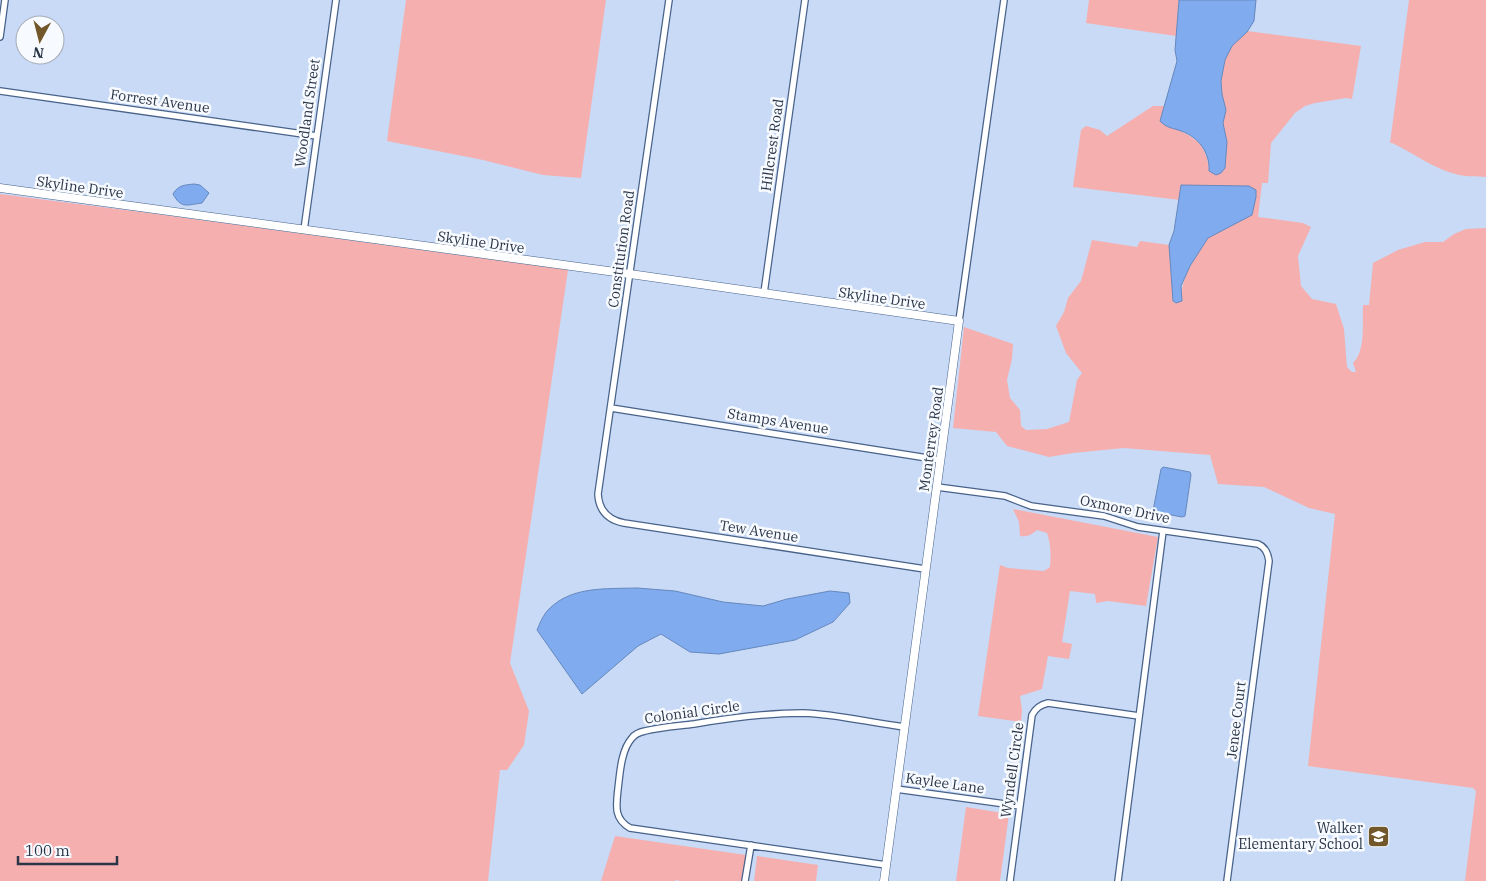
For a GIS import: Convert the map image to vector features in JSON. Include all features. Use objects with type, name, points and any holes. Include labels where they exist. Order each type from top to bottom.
[{"type":"street","points":[[0,38],[5,0]]},
{"type":"street","name":"Woodland Street","points":[[304,230],[336,0]]},
{"type":"street","name":"Constitution Road","points":[[598,502],[669,0]]},
{"type":"street","name":"Hillcrest Road","points":[[764,293],[805,0]]},
{"type":"street","name":"Monterrey Road","points":[[884,881],[1004,0]]},
{"type":"street","name":"Forrest Avenue","points":[[0,91],[317,136]]},
{"type":"street","name":"Skyline Drive","points":[[0,188],[959,321]]},
{"type":"street","name":"Stamps Avenue","points":[[611,408],[940,460]]},
{"type":"street","name":"Oxmore Drive","points":[[937,487],[1005,496],[1031,506],[1104,516],[1138,527],[1258,544],[1267,552],[1269,561]]},
{"type":"street","name":"Tew Avenue","points":[[598,502],[603,513],[617,522],[925,569]]},
{"type":"street","points":[[1118,881],[1163,531]]},
{"type":"street","name":"Jenee Court","points":[[1227,881],[1269,561]]},
{"type":"street","name":"Wyndell Circle","points":[[1010,881],[1032,715],[1038,707],[1048,704],[1139,716]]},
{"type":"street","name":"Colonial Circle","points":[[886,865],[630,828],[624,825],[618,817],[617,806],[622,763],[625,749],[630,740],[635,735],[646,730],[782,714],[828,715],[877,724],[905,726]]},
{"type":"street","name":"Kaylee Lane","points":[[896,789],[1020,806]]},
{"type":"street","points":[[745,881],[751,845]]},
{"type":"shaded area","points":[[406,0],[606,0],[581,178],[543,175],[483,160],[387,141]]},
{"type":"shaded area","points":[[1089,0],[1179,0],[1176,36],[1086,23]]},
{"type":"shaded area","points":[[1409,0],[1486,0],[1486,177],[1462,176],[1450,173],[1390,143]]},
{"type":"shaded area","points":[[1247,31],[1361,46],[1352,99],[1346,98],[1305,106],[1295,113],[1271,143],[1268,183],[1262,183],[1258,217],[1303,223],[1311,227],[1298,256],[1301,286],[1312,299],[1336,304],[1344,329],[1347,367],[1352,372],[1356,372],[1353,363],[1362,344],[1363,305],[1369,305],[1373,263],[1398,250],[1425,242],[1443,242],[1454,234],[1466,229],[1486,228],[1486,881],[1465,881],[1476,791],[1473,788],[1308,766],[1335,514],[1309,508],[1264,487],[1218,484],[1210,455],[1124,448],[1049,457],[1007,446],[996,432],[953,428],[964,327],[1013,344],[1007,380],[1010,398],[1020,410],[1021,426],[1026,430],[1047,429],[1069,422],[1077,380],[1082,373],[1066,353],[1056,326],[1064,312],[1068,298],[1081,281],[1092,240],[1137,247],[1140,241],[1169,245],[1173,301],[1174,303],[1182,301],[1183,284],[1186,276],[1208,238],[1181,186],[1180,200],[1073,187],[1081,130],[1086,126],[1100,130],[1107,136],[1153,106],[1165,106],[1160,121],[1199,143],[1207,158],[1209,169],[1221,173],[1225,167],[1227,142],[1223,123],[1226,110],[1221,81],[1225,60],[1232,46]]},
{"type":"shaded area","points":[[0,194],[568,270],[510,663],[529,711],[524,745],[507,770],[500,770],[488,881],[0,881]]},
{"type":"shaded area","points":[[1013,509],[1158,537],[1146,606],[1108,601],[1096,603],[1095,594],[1070,591],[1062,642],[1072,644],[1069,659],[1048,656],[1042,689],[1020,696],[1021,722],[978,716],[1000,565],[1008,568],[1044,571],[1050,567],[1047,533],[1037,530],[1029,535],[1020,536],[1019,522]]},
{"type":"shaded area","points":[[966,807],[1009,814],[1000,881],[956,881]]},
{"type":"shaded area","points":[[615,836],[746,855],[742,881],[601,881]]},
{"type":"shaded area","points":[[757,856],[818,865],[816,881],[754,881]]},
{"type":"water","points":[[1179,0],[1256,0],[1254,21],[1247,32],[1232,46],[1225,60],[1221,81],[1226,110],[1223,123],[1227,142],[1225,168],[1216,175],[1209,171],[1208,158],[1202,146],[1193,137],[1160,121],[1177,61],[1175,50]]},
{"type":"water","points":[[194,184],[200,185],[209,193],[202,203],[185,205],[176,199],[173,194],[177,189]]},
{"type":"water","points":[[1181,185],[1249,186],[1256,190],[1256,197],[1252,215],[1208,238],[1190,266],[1181,286],[1182,301],[1176,303],[1173,301],[1169,245],[1174,231]]},
{"type":"water","points":[[1163,467],[1190,472],[1185,516],[1153,511],[1161,469]]},
{"type":"water","points":[[637,588],[675,591],[723,602],[763,606],[787,599],[830,591],[849,593],[850,603],[833,622],[795,640],[719,654],[690,652],[661,634],[638,646],[582,694],[537,630],[542,619],[549,609],[568,596],[590,590]]},
{"type":"place","name":"Walker Elementary School","points":[[1379,836]]}]
